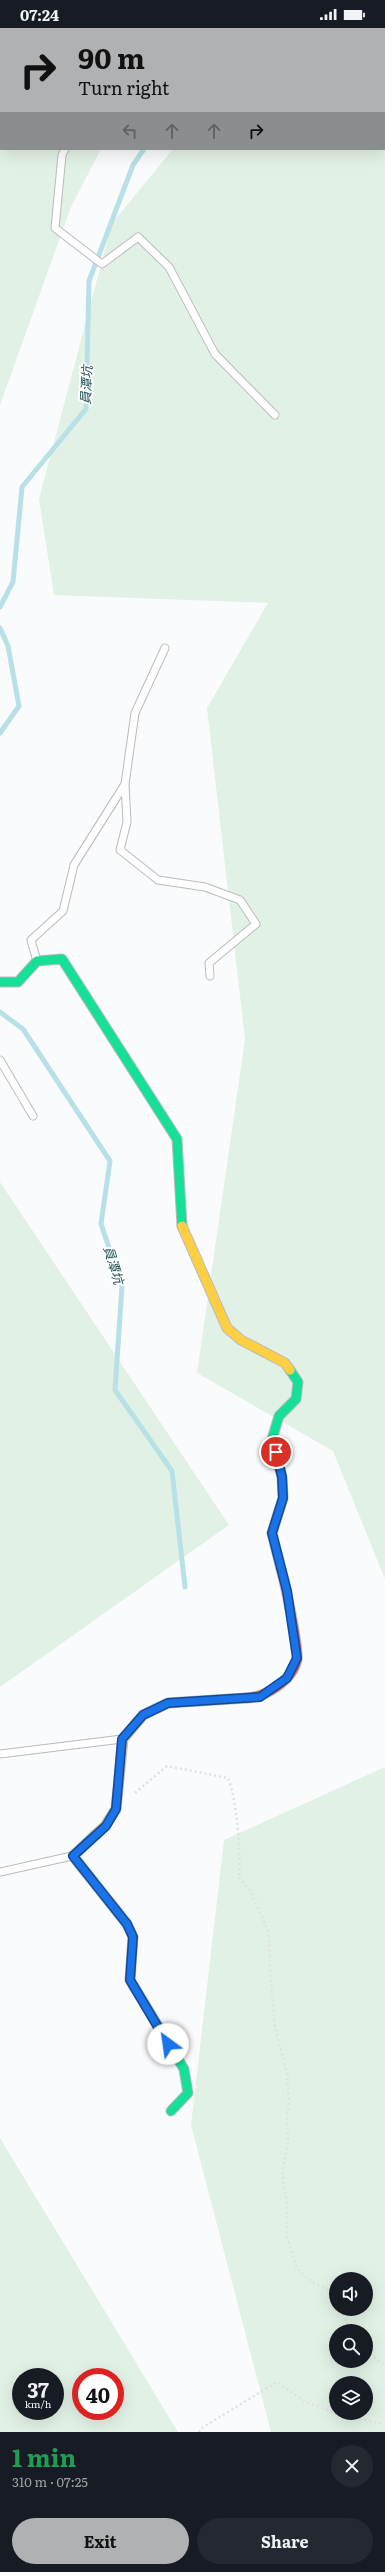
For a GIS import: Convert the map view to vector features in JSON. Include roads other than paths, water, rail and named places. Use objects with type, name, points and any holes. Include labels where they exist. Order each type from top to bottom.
[{"type":"street","points":[[1,983],[18,982],[37,961],[62,959],[177,1139],[182,1231],[227,1328],[241,1340],[285,1363],[298,1382],[296,1399],[278,1416],[272,1439],[282,1477],[283,1498],[272,1533],[287,1591],[297,1658],[287,1678],[260,1697],[168,1703],[143,1715],[122,1739],[116,1805],[106,1826],[73,1856],[127,1924],[133,1937],[130,1980],[184,2069],[188,2093],[171,2111]]},
{"type":"lane","points":[[64,150],[62,155],[55,228],[73,244],[102,264],[138,237],[169,267],[215,354],[275,414]]},
{"type":"lane","points":[[165,648],[135,712],[125,784],[127,822],[120,850],[158,880],[206,887],[240,900],[256,924],[209,963],[210,976]]},
{"type":"lane","points":[[37,961],[31,940],[63,911],[74,865],[125,784]]},
{"type":"lane","points":[[0,1060],[33,1116]]},
{"type":"lane","points":[[0,1754],[122,1739]]},
{"type":"lane","points":[[0,1872],[73,1856]]},
{"type":"waterway","name":"員潭坑","points":[[0,607],[13,582],[22,487],[86,409],[89,281],[133,165],[143,150]]},
{"type":"waterway","name":"員潭坑","points":[[0,628],[8,646],[19,706],[0,733]]},
{"type":"waterway","name":"員潭坑","points":[[0,1012],[23,1029],[110,1161],[101,1224],[122,1286],[115,1390],[172,1471],[185,1587]]}]
